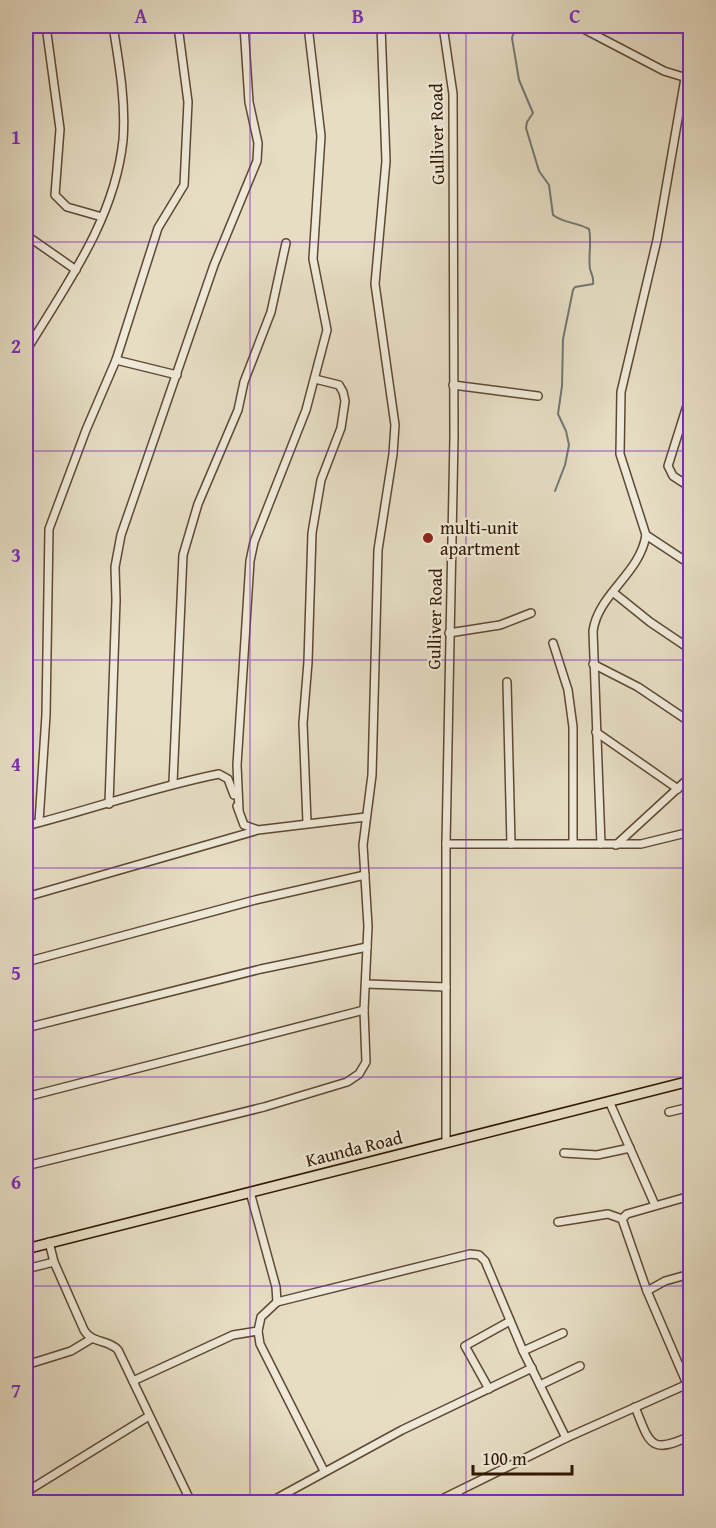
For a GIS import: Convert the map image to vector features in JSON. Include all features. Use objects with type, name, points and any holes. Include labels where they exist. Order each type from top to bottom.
[{"type":"main road","name":"Kaunda Road","points":[[26,1249],[690,1081]]},
{"type":"street","points":[[46,26],[60,129],[55,195],[61,204],[102,217]]},
{"type":"street","points":[[26,351],[76,270],[102,217],[116,180],[123,139],[122,81],[113,26]]},
{"type":"street","points":[[39,822],[46,716],[49,529],[86,430],[116,360],[161,221],[179,197],[184,185],[188,102],[178,26]]},
{"type":"street","points":[[109,804],[116,600],[115,567],[121,535],[214,265],[257,161],[258,143],[249,102],[244,26]]},
{"type":"street","points":[[239,810],[237,765],[250,561],[255,542],[306,410],[327,330],[314,259],[321,136],[308,26]]},
{"type":"street","points":[[26,1166],[252,1110],[347,1082],[359,1074],[366,1062],[364,1010],[367,947],[363,846],[372,774],[378,550],[393,454],[394,425],[375,284],[386,161],[381,26]]},
{"type":"street","name":"Gulliver Road","points":[[443,26],[453,94],[454,437],[446,844],[446,1143]]},
{"type":"street","points":[[578,26],[664,71],[688,79],[657,240],[621,392],[620,454],[646,535],[633,569],[595,620],[593,664],[601,844]]},
{"type":"street","points":[[26,235],[76,270]]},
{"type":"street","points":[[173,783],[183,555],[198,504],[238,410],[244,382],[272,312],[286,243]]},
{"type":"street","points":[[26,328],[33,338]]},
{"type":"street","points":[[116,360],[177,375]]},
{"type":"street","points":[[308,822],[303,723],[312,533],[321,480],[341,428],[345,401],[344,392],[339,385],[315,379]]},
{"type":"street","points":[[453,385],[538,396]]},
{"type":"street","points":[[690,397],[668,466],[673,476],[690,487]]},
{"type":"street","points":[[646,535],[690,564]]},
{"type":"street","points":[[614,593],[650,622],[690,649]]},
{"type":"street","points":[[449,633],[500,625],[531,613]]},
{"type":"street","points":[[553,643],[567,690],[573,727],[573,843]]},
{"type":"street","points":[[593,664],[638,687],[690,722]]},
{"type":"street","points":[[507,682],[511,844]]},
{"type":"street","points":[[596,732],[678,789]]},
{"type":"street","points":[[26,826],[109,804],[173,783],[219,774],[224,775],[231,784],[244,825],[258,830]]},
{"type":"street","points":[[616,845],[690,777]]},
{"type":"street","points":[[26,897],[258,830],[308,822],[366,817]]},
{"type":"street","points":[[446,844],[641,844],[690,832]]},
{"type":"street","points":[[26,962],[255,900],[364,875]]},
{"type":"street","points":[[26,1028],[261,969],[367,947]]},
{"type":"street","points":[[367,984],[446,987]]},
{"type":"street","points":[[26,1097],[364,1010]]},
{"type":"street","points":[[609,1101],[655,1205]]},
{"type":"street","points":[[669,1112],[690,1107]]},
{"type":"street","points":[[564,1153],[597,1155],[630,1148]]},
{"type":"street","points":[[250,1192],[276,1287],[277,1302]]},
{"type":"street","points":[[622,1220],[627,1214],[690,1196]]},
{"type":"street","points":[[436,1503],[566,1438],[634,1407],[690,1386],[647,1291],[622,1220],[608,1214],[558,1222]]},
{"type":"street","points":[[50,1242],[54,1262],[84,1330],[91,1339],[113,1345],[133,1381],[191,1503]]},
{"type":"street","points":[[324,1471],[265,1354],[258,1330],[261,1317],[277,1302],[470,1254],[479,1254],[485,1261],[523,1351],[566,1438]]},
{"type":"street","points":[[26,1269],[54,1262]]},
{"type":"street","points":[[647,1291],[665,1281],[690,1274]]},
{"type":"street","points":[[489,1389],[465,1346],[510,1321]]},
{"type":"street","points":[[133,1381],[163,1370],[187,1355],[224,1339],[247,1331],[258,1330]]},
{"type":"street","points":[[523,1351],[563,1333]]},
{"type":"street","points":[[26,1365],[71,1351],[91,1339]]},
{"type":"street","points":[[540,1385],[580,1366]]},
{"type":"street","points":[[274,1502],[324,1471],[532,1368]]},
{"type":"street","points":[[634,1407],[646,1436],[653,1443],[668,1446],[690,1436]]},
{"type":"street","points":[[26,1492],[149,1416]]},
{"type":"street","points":[[457,1492],[463,1503]]},
{"type":"waterway","points":[[516,26],[512,38],[519,80],[533,113],[526,128],[539,171],[549,185],[553,215],[589,229],[590,234],[590,269],[593,284],[575,287],[573,290],[563,339],[562,386],[558,414],[566,431],[569,445],[565,465],[555,491]]},
{"type":"place","name":"multi-unit apartment","points":[[428,538]]}]
